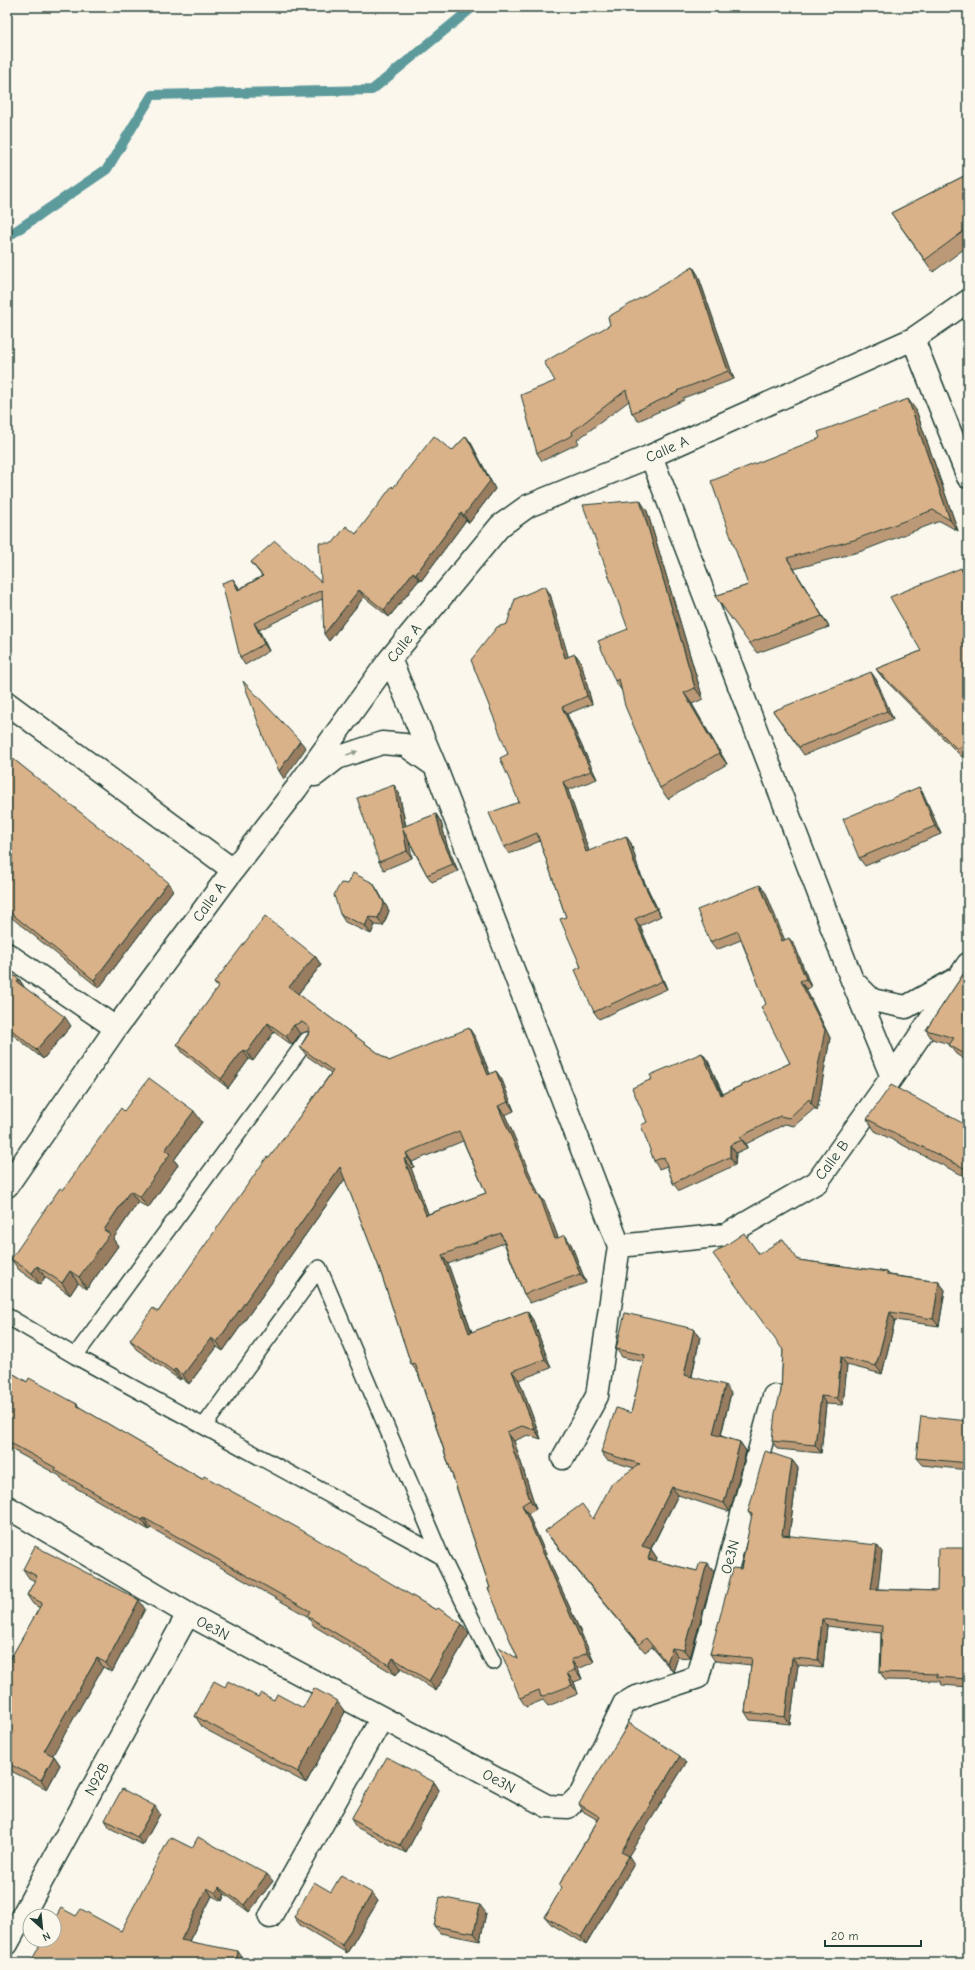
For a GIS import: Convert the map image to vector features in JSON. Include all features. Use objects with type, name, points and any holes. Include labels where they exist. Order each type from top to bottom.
[{"type":"street","name":"Calle A","points":[[7,1186],[116,1028],[233,870],[296,789],[390,659],[500,526],[528,506],[651,456],[913,339],[968,301]]},
{"type":"street","points":[[913,339],[968,477]]},
{"type":"street","points":[[651,456],[852,980],[892,1077]]},
{"type":"street","points":[[390,659],[435,766],[619,1246],[597,1396],[563,1458]]},
{"type":"street","points":[[7,703],[233,870]]},
{"type":"street","points":[[296,789],[337,758],[382,743],[405,745],[435,766]]},
{"type":"street","points":[[7,954],[116,1028]]},
{"type":"street","points":[[852,980],[872,1000],[906,1007],[964,970]]},
{"type":"street","name":"Calle B","points":[[619,1246],[726,1235],[817,1182],[892,1077],[964,970]]},
{"type":"street","name":"Oe3N","points":[[7,1507],[188,1614],[382,1718],[547,1806],[568,1807],[581,1794],[624,1704],[634,1698],[698,1677],[774,1396]]},
{"type":"street","name":"N92B","points":[[7,1944],[188,1614]]},
{"type":"street","points":[[270,1917],[382,1718]]},
{"type":"lane","points":[[75,1356],[307,1040]]},
{"type":"lane","points":[[204,1426],[319,1268],[441,1556],[493,1662]]},
{"type":"lane","points":[[7,1316],[75,1356],[441,1556]]},
{"type":"building","points":[[968,174],[968,228],[925,260],[891,213]]},
{"type":"building","points":[[693,267],[728,371],[677,391],[678,392],[632,413],[626,390],[572,432],[573,435],[537,453],[521,395],[555,381],[544,362],[610,325],[608,317]]},
{"type":"building","points":[[908,399],[950,520],[933,510],[854,540],[787,558],[822,616],[749,643],[715,596],[748,585],[711,481],[820,438],[818,432]]},
{"type":"building","points":[[434,436],[452,451],[466,436],[490,481],[464,515],[461,513],[416,574],[413,572],[384,610],[359,590],[324,634],[322,590],[254,623],[264,644],[240,657],[222,583],[233,579],[238,590],[263,576],[251,562],[275,541],[321,582],[319,543],[333,543],[346,526],[356,534],[392,486],[393,488]]},
{"type":"building","points":[[640,500],[695,688],[684,693],[719,753],[660,788],[625,706],[619,679],[615,681],[598,641],[628,629],[583,505]]},
{"type":"building","points":[[961,568],[968,585],[968,743],[957,749],[876,669],[921,651],[890,597]]},
{"type":"building","points":[[545,586],[565,658],[575,654],[587,696],[562,707],[591,771],[563,782],[586,852],[626,836],[634,863],[656,909],[635,919],[662,981],[594,1012],[575,970],[581,967],[560,919],[566,917],[537,833],[504,847],[489,813],[519,802],[500,758],[508,754],[471,660],[497,627],[507,624],[515,599]]},
{"type":"building","points":[[871,672],[887,711],[799,747],[773,711]]},
{"type":"building","points":[[243,681],[300,741],[279,771],[266,744]]},
{"type":"building","points":[[7,754],[168,882],[94,980],[7,910]]},
{"type":"building","points":[[394,785],[402,827],[436,814],[442,838],[453,864],[427,875],[403,829],[407,851],[379,862],[357,798]]},
{"type":"building","points":[[919,787],[935,826],[859,858],[843,819]]},
{"type":"building","points":[[353,873],[373,883],[384,903],[378,918],[369,917],[365,926],[340,914],[334,895],[341,883],[348,884]]},
{"type":"building","points":[[760,885],[782,941],[789,938],[806,979],[800,981],[825,1030],[811,1103],[809,1099],[789,1118],[780,1116],[740,1137],[742,1140],[730,1145],[730,1157],[673,1183],[664,1157],[654,1161],[641,1125],[647,1122],[632,1088],[652,1079],[650,1075],[702,1053],[721,1095],[790,1063],[761,1007],[766,1004],[738,931],[710,942],[697,910]]},
{"type":"building","points":[[265,916],[315,956],[289,987],[389,1061],[469,1028],[488,1075],[496,1071],[508,1102],[498,1106],[536,1194],[539,1194],[555,1239],[565,1235],[580,1274],[524,1294],[501,1233],[442,1255],[469,1333],[527,1311],[545,1359],[512,1371],[535,1430],[522,1426],[507,1432],[530,1500],[522,1505],[587,1653],[571,1660],[575,1670],[567,1673],[572,1685],[541,1697],[539,1690],[520,1698],[499,1647],[518,1659],[488,1588],[490,1588],[415,1363],[411,1364],[379,1267],[340,1167],[217,1342],[211,1338],[183,1375],[175,1369],[173,1371],[130,1340],[153,1308],[158,1312],[267,1157],[269,1158],[333,1071],[300,1047],[310,1032],[309,1027],[302,1022],[294,1025],[286,1036],[268,1023],[247,1052],[243,1050],[221,1079],[177,1044],[219,986],[214,983]],"holes":[[[459,1131],[486,1193],[426,1215],[404,1159],[408,1158],[406,1153]]]},
{"type":"building","points":[[968,967],[968,1056],[949,1045],[954,1038],[926,1030]]},
{"type":"building","points":[[7,971],[19,979],[17,982],[65,1017],[36,1050],[7,1026]]},
{"type":"building","points":[[149,1078],[194,1111],[165,1150],[170,1154],[140,1197],[130,1191],[104,1230],[110,1234],[79,1277],[70,1271],[62,1283],[37,1266],[32,1273],[11,1259],[60,1188],[63,1190],[121,1108],[124,1111]]},
{"type":"building","points":[[891,1085],[968,1126],[968,1170],[867,1119]]},
{"type":"building","points":[[744,1233],[759,1254],[783,1239],[798,1260],[887,1272],[887,1275],[939,1282],[933,1319],[890,1312],[876,1366],[841,1357],[837,1398],[821,1396],[815,1445],[772,1441],[775,1413],[781,1391],[783,1350],[713,1254]]},
{"type":"building","points":[[625,1313],[694,1329],[684,1375],[725,1385],[713,1434],[740,1442],[724,1503],[672,1487],[642,1546],[651,1549],[648,1559],[697,1571],[700,1562],[707,1563],[684,1650],[672,1648],[667,1663],[646,1638],[639,1644],[545,1531],[582,1504],[593,1519],[612,1483],[640,1464],[601,1452],[616,1408],[631,1413],[645,1355],[616,1349]]},
{"type":"building","points":[[7,1370],[27,1382],[29,1378],[77,1404],[76,1405],[202,1479],[204,1476],[298,1528],[436,1610],[438,1608],[462,1624],[429,1681],[393,1658],[389,1665],[307,1616],[310,1611],[144,1518],[142,1520],[55,1470],[56,1468],[7,1441]]},
{"type":"building","points":[[921,1416],[968,1421],[968,1463],[916,1458]]},
{"type":"building","points":[[765,1451],[792,1460],[782,1535],[877,1545],[871,1589],[937,1591],[938,1548],[968,1548],[968,1679],[937,1677],[937,1674],[880,1672],[882,1626],[822,1619],[818,1660],[792,1658],[785,1717],[745,1712],[752,1658],[710,1654],[733,1568],[741,1569],[752,1514],[748,1512]]},
{"type":"building","points":[[35,1546],[139,1600],[106,1663],[97,1658],[44,1751],[54,1756],[41,1780],[7,1763],[7,1662],[8,1663],[42,1603],[27,1595],[37,1576],[23,1569]]},
{"type":"building","points":[[214,1681],[225,1687],[228,1681],[258,1697],[261,1693],[274,1700],[277,1694],[303,1708],[314,1688],[337,1701],[298,1772],[195,1716]]},
{"type":"building","points":[[629,1723],[680,1756],[621,1852],[629,1856],[581,1937],[545,1917],[562,1887],[559,1885],[600,1817],[579,1804]]},
{"type":"building","points":[[387,1757],[434,1782],[400,1845],[351,1819]]},
{"type":"building","points":[[122,1789],[155,1806],[137,1837],[105,1820]]},
{"type":"building","points":[[170,1837],[192,1848],[198,1837],[267,1874],[244,1905],[219,1887],[216,1893],[207,1888],[181,1940],[238,1951],[236,1962],[239,1963],[30,1963],[38,1948],[62,1948],[62,1909],[76,1916],[81,1909],[121,1931]]},
{"type":"building","points":[[341,1875],[372,1893],[342,1945],[294,1917],[314,1882],[331,1892]]},
{"type":"building","points":[[440,1897],[480,1905],[474,1933],[434,1926]]},
{"type":"waterway","points":[[7,237],[107,169],[152,95],[372,90],[473,7]]}]
